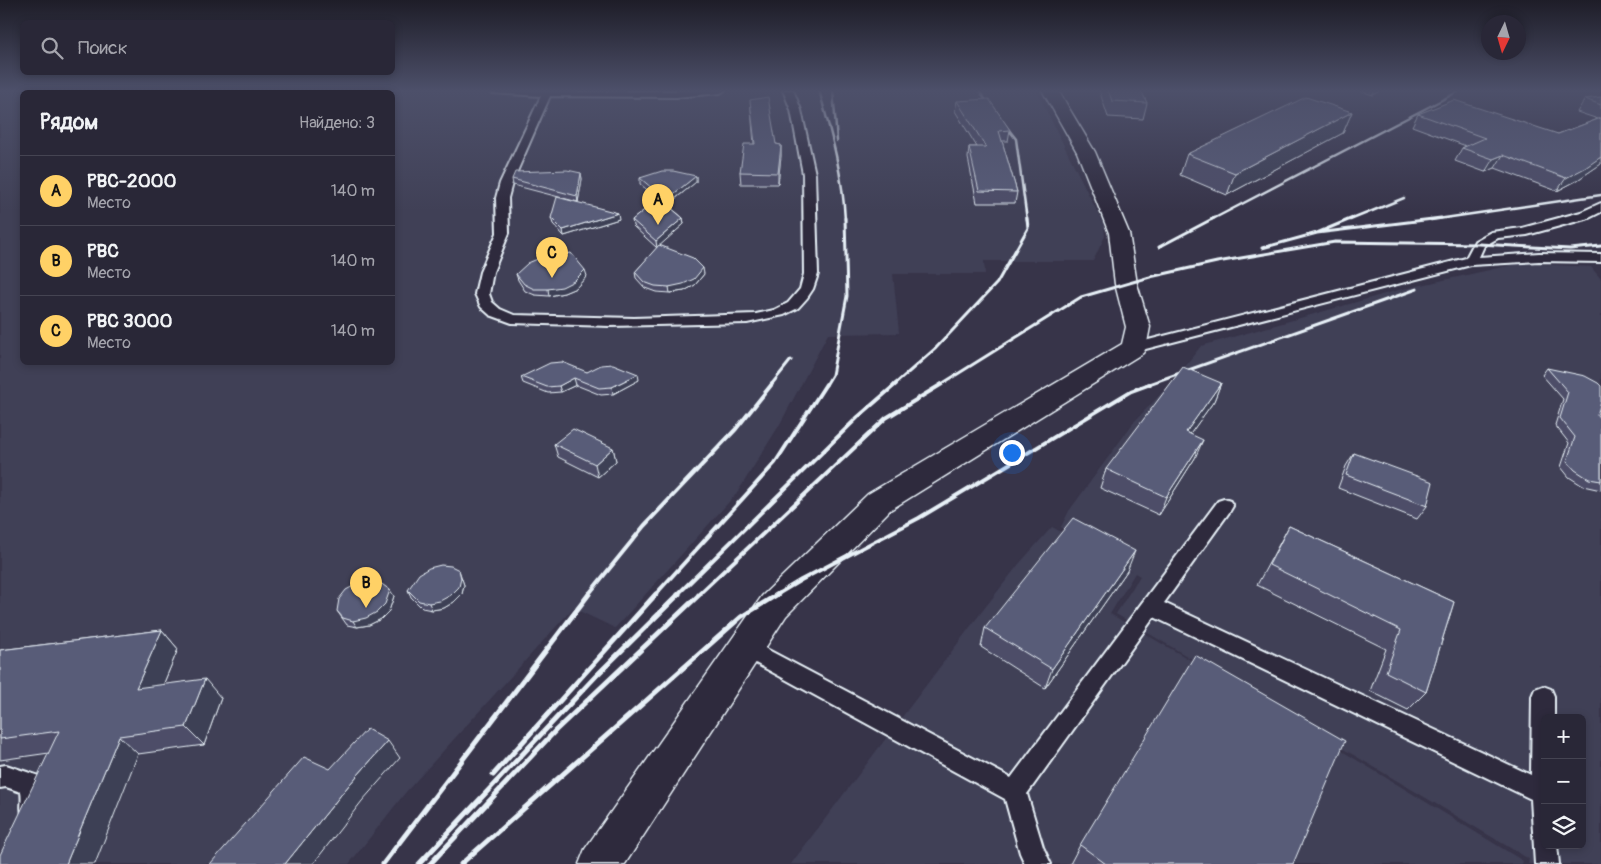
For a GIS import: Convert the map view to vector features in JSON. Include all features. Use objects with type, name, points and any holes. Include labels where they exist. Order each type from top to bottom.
[{"type":"street","points":[[600,864],[774,606],[879,502],[1134,348],[1138,327],[1126,284],[1119,233],[1086,152],[1073,130]]},
{"type":"lane","points":[[530,130],[506,183],[502,198],[504,232],[488,268],[481,294],[488,309],[498,315],[527,320],[685,321],[755,318],[772,315],[788,308],[802,298],[808,288],[811,274],[808,174],[800,130]]},
{"type":"lane","points":[[1471,261],[1479,244],[1495,235],[1523,232],[1585,215],[1601,207]]},
{"type":"lane","points":[[1134,348],[1471,261],[1538,257],[1601,258]]},
{"type":"lane","points":[[1015,792],[1224,506]]},
{"type":"lane","points":[[1151,606],[1541,792]]},
{"type":"lane","points":[[746,648],[1015,792],[1032,853],[1039,864]]},
{"type":"lane","points":[[1542,759],[1543,696]]},
{"type":"lane","points":[[0,777],[6,776],[31,784],[34,800],[24,832]]},
{"type":"lane","points":[[1545,849],[1546,864]]},
{"type":"shaded area","points":[[0,130],[20,130],[20,365],[395,365],[395,130],[1056,130],[1104,225],[1105,236],[1093,261],[984,261],[985,274],[893,274],[899,333],[828,334],[780,424],[737,493],[615,628],[573,608],[405,793],[349,864],[0,864]]},
{"type":"shaded area","points":[[1521,263],[1591,267],[1601,279],[1601,864],[1528,864],[1529,859],[1116,614],[1140,576],[1135,573],[1110,614],[1220,677],[1523,861],[1522,864],[791,864],[980,614],[1019,564],[1052,527],[1131,571],[1061,527],[1069,511],[1134,422],[1173,381],[1201,346],[1399,290]]},
{"type":"building","points":[[753,130],[774,130],[776,144],[781,145],[778,173],[740,172],[744,144],[755,144]]},
{"type":"building","points":[[975,130],[1006,130],[999,131],[1017,192],[979,191],[969,147],[986,147]]},
{"type":"building","points":[[1236,130],[1317,130],[1235,173],[1187,154]]},
{"type":"building","points":[[1464,130],[1547,130],[1558,134],[1568,130],[1601,130],[1601,157],[1566,178],[1503,155],[1493,159],[1462,148],[1485,138]]},
{"type":"building","points":[[567,170],[581,173],[577,196],[512,179],[515,172]]},
{"type":"building","points":[[662,171],[673,171],[696,176],[666,200],[640,178]]},
{"type":"building","points":[[557,197],[618,213],[563,230],[551,218]]},
{"type":"building","points":[[659,198],[683,218],[656,241],[632,220]]},
{"type":"building","points":[[659,245],[693,258],[703,268],[694,279],[683,284],[669,287],[655,286],[644,282],[635,272]]},
{"type":"building","points":[[571,253],[585,270],[574,281],[562,287],[534,289],[524,284],[516,274],[528,263],[540,258]]},
{"type":"building","points":[[562,362],[587,372],[601,365],[613,364],[638,374],[612,387],[599,388],[574,378],[559,386],[547,387],[521,377],[550,363]]},
{"type":"building","points":[[1183,367],[1221,383],[1186,432],[1203,440],[1166,497],[1106,469]]},
{"type":"building","points":[[1547,368],[1585,376],[1601,386],[1601,402],[1597,415],[1601,420],[1601,481],[1589,479],[1575,470],[1567,461],[1575,437],[1560,418],[1568,392]]},
{"type":"building","points":[[573,429],[613,448],[595,464],[554,444]]},
{"type":"building","points":[[1354,453],[1433,482],[1427,506],[1346,475]]},
{"type":"building","points":[[1073,518],[1135,551],[1052,669],[985,628]]},
{"type":"building","points":[[1289,526],[1454,602],[1426,692],[1386,672],[1401,630],[1269,565]]},
{"type":"building","points":[[441,565],[451,566],[459,570],[461,578],[459,587],[451,595],[440,601],[429,603],[419,601],[408,590],[419,574],[429,568]]},
{"type":"building","points":[[368,581],[379,582],[390,590],[385,604],[377,612],[366,618],[353,621],[343,618],[337,611],[339,599],[346,590]]},
{"type":"building","points":[[162,630],[136,688],[205,679],[186,727],[119,736],[66,864],[0,864],[0,855],[59,731],[0,739],[0,650]]},
{"type":"building","points":[[1195,655],[1345,741],[1293,864],[1106,864],[1080,845]]},
{"type":"building","points":[[367,729],[388,741],[349,785],[285,864],[210,864],[304,757],[330,769]]},
{"type":"railway","points":[[830,130],[839,170],[845,220]]},
{"type":"railway","points":[[836,130],[837,141]]},
{"type":"railway","points":[[1009,130],[1016,139],[1027,220]]},
{"type":"railway","points":[[1211,220],[1383,130]]},
{"type":"railway","points":[[1431,220],[1601,195]]},
{"type":"railway","points":[[1350,220],[1404,198]]},
{"type":"railway","points":[[826,385],[832,375],[847,296],[845,218]]},
{"type":"railway","points":[[894,385],[936,348],[997,283],[1028,228],[1027,218]]},
{"type":"railway","points":[[1159,247],[1214,218]]},
{"type":"railway","points":[[1317,233],[1353,218]]},
{"type":"railway","points":[[1317,233],[1441,218]]},
{"type":"railway","points":[[1262,248],[1317,233]]},
{"type":"railway","points":[[940,385],[1081,297],[1150,277],[1217,262],[1335,242],[1479,244],[1570,249],[1601,246]]},
{"type":"railway","points":[[1146,385],[1417,289]]},
{"type":"railway","points":[[771,385],[791,360]]},
{"type":"railway","points":[[588,595],[644,526],[736,429],[772,384]]},
{"type":"railway","points":[[655,595],[775,463],[826,384]]},
{"type":"railway","points":[[677,595],[858,417],[896,384]]},
{"type":"railway","points":[[698,595],[886,418],[942,384]]},
{"type":"railway","points":[[776,595],[919,518],[1131,391],[1150,384]]},
{"type":"railway","points":[[383,864],[589,594]]},
{"type":"railway","points":[[493,775],[656,594]]},
{"type":"railway","points":[[419,864],[596,676],[679,594]]},
{"type":"railway","points":[[430,864],[556,730],[700,594]]},
{"type":"railway","points":[[461,864],[741,617],[778,594]]},
{"type":"place","name":"РВС-2000","points":[[658,225]]},
{"type":"place","name":"РВС 3000","points":[[552,278]]},
{"type":"place","name":"РВС","points":[[366,608]]}]
